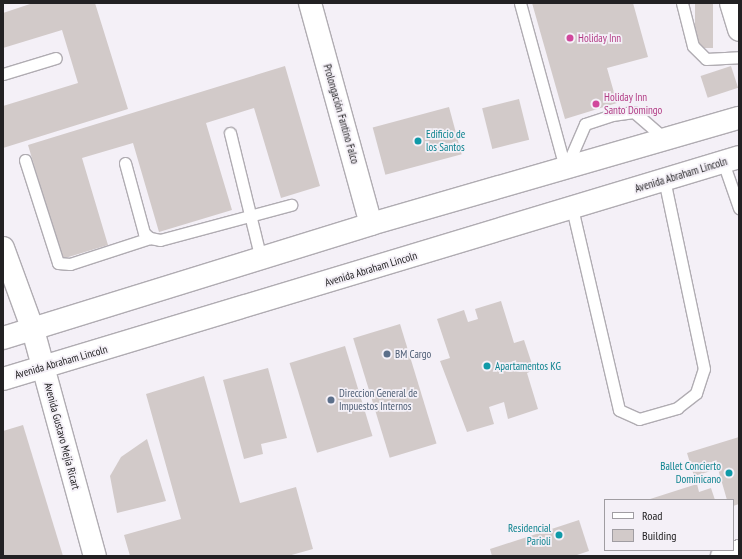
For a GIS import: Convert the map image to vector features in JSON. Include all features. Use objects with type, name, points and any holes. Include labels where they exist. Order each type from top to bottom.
[{"type":"main road","name":"Prolongación Fantino Falco","points":[[310,3],[371,224]]},
{"type":"main road","points":[[731,3],[739,30]]},
{"type":"main road","points":[[3,338],[33,330],[371,224],[739,118]]},
{"type":"main road","name":"Avenida Abraham Lincoln","points":[[3,379],[731,160]]},
{"type":"main road","name":"Avenida Gustavo Mejía Ricart","points":[[3,248],[33,330],[95,556]]},
{"type":"main road","points":[[722,556],[739,551]]},
{"type":"lane","points":[[520,3],[565,168]]},
{"type":"lane","points":[[682,3],[693,46],[706,59],[739,57]]},
{"type":"lane","points":[[3,74],[56,58]]},
{"type":"lane","points":[[565,168],[585,124],[612,115],[634,112],[665,139]]},
{"type":"lane","points":[[230,133],[261,259]]},
{"type":"lane","points":[[25,160],[58,263],[70,264],[150,238]]},
{"type":"lane","points":[[731,160],[739,208]]},
{"type":"lane","points":[[125,163],[144,233],[150,238],[160,240],[251,217],[290,205]]},
{"type":"lane","points":[[572,208],[619,410],[639,419],[677,408],[696,393],[704,369],[664,180]]},
{"type":"building","points":[[33,3],[95,3],[128,109],[3,148],[3,106],[78,83],[62,30],[3,48],[3,13]]},
{"type":"building","name":"Holiday Inn","points":[[532,3],[633,3],[648,57],[607,68],[617,103],[565,119]]},
{"type":"building","points":[[695,3],[713,3],[713,48],[695,48]]},
{"type":"building","points":[[285,66],[320,186],[281,198],[254,108],[206,123],[232,210],[159,232],[133,143],[82,158],[108,245],[62,259],[28,145]]},
{"type":"building","points":[[731,66],[738,88],[708,98],[701,76]]},
{"type":"building","points":[[519,99],[529,140],[492,149],[482,108]]},
{"type":"building","name":"Edificio de los Santos","points":[[449,107],[462,154],[385,175],[373,127]]},
{"type":"building","name":"Apartamentos KG","points":[[501,301],[514,343],[524,340],[534,370],[527,373],[538,409],[508,419],[504,402],[489,407],[494,424],[467,432],[440,361],[450,358],[437,319],[464,310],[468,322],[478,319],[475,309]]},
{"type":"building","points":[[400,324],[437,444],[390,458],[353,338]]},
{"type":"building","name":"Direccion General de Impuestos Internos","points":[[345,346],[372,436],[317,453],[290,363]]},
{"type":"building","points":[[268,368],[287,438],[261,444],[263,454],[244,459],[223,380]]},
{"type":"building","points":[[204,376],[240,503],[296,487],[313,549],[288,556],[130,556],[124,535],[181,519],[146,394]]},
{"type":"building","points":[[23,425],[63,556],[3,556],[3,431]]},
{"type":"building","name":"Ballet Concierto Dominicano","points":[[739,437],[739,504],[734,506],[734,499],[727,499],[718,469],[694,476],[687,453]]},
{"type":"building","points":[[147,439],[166,501],[117,513],[110,476],[121,457]]},
{"type":"building","points":[[697,484],[699,492],[711,488],[715,499],[650,499]]},
{"type":"building","name":"Residencial Parioli","points":[[579,520],[589,551],[574,556],[492,556],[490,549]]},
{"type":"place","name":"Holiday Inn","points":[[570,38]]},
{"type":"place","name":"Holiday Inn Santo Domingo","points":[[596,104]]},
{"type":"place","name":"Edificio de los Santos","points":[[418,141]]},
{"type":"place","name":"BM Cargo","points":[[387,354]]},
{"type":"place","name":"Apartamentos KG","points":[[487,366]]},
{"type":"place","name":"Direccion General de Impuestos Internos","points":[[331,400]]},
{"type":"place","name":"Ballet Concierto Dominicano","points":[[729,473]]},
{"type":"place","name":"Residencial Parioli","points":[[559,535]]}]
